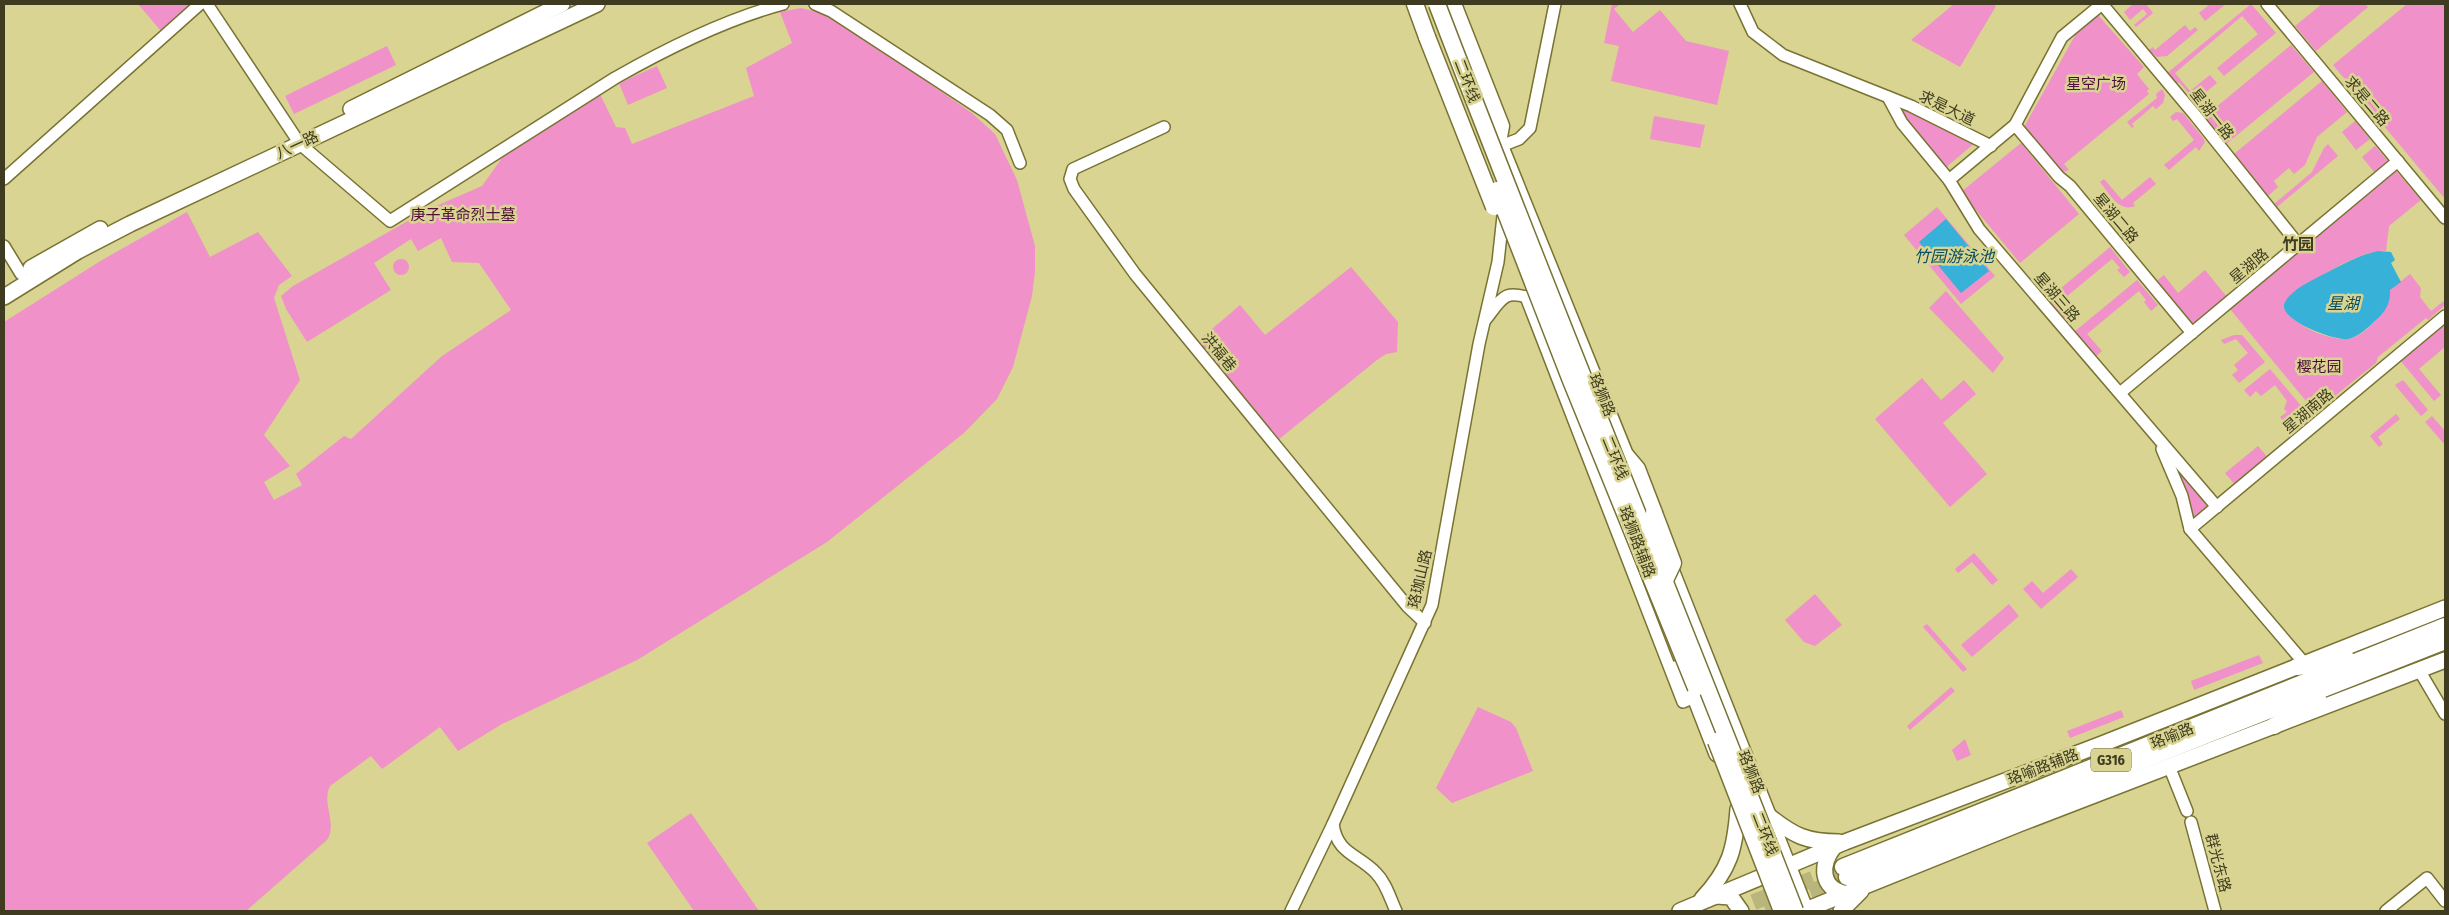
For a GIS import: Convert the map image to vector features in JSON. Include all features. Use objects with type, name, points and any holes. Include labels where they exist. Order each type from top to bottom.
[{"type":"highway","points":[[1414,4],[1512,252],[1528,273]]},
{"type":"highway","name":"二环线","points":[[1426,4],[1528,273],[1696,688],[1782,911]]},
{"type":"highway","name":"二环线","points":[[1437,4],[1554,305],[1802,911]]},
{"type":"highway","points":[[1453,4],[1501,126],[1500,144]]},
{"type":"highway","points":[[1570,378],[1570,403],[1677,669],[1695,697]]},
{"type":"highway","points":[[1626,456],[1637,469],[1673,563],[1665,580]]},
{"type":"highway","name":"珞喻路","points":[[2445,626],[1845,872],[2445,641]]},
{"type":"highway","points":[[2301,666],[2379,654]]},
{"type":"highway","points":[[2274,726],[2359,674]]},
{"type":"main road","name":"八一路","points":[[4,297],[78,251],[562,4]]},
{"type":"main road","name":"八一路","points":[[4,286],[91,233],[597,4]]},
{"type":"main road","name":"珞狮路","points":[[1421,4],[1502,216],[1530,298],[1695,697],[1776,911]]},
{"type":"main road","name":"珞狮路","points":[[1446,4],[1768,815],[1788,866],[1802,911]]},
{"type":"main road","name":"珞喻路辅路","points":[[1680,911],[1840,845],[2445,608]]},
{"type":"main road","points":[[1802,911],[2169,766],[2445,660]]},
{"type":"main road","points":[[1698,904],[1720,878],[1730,862],[1734,850],[1738,809]]},
{"type":"main road","points":[[1768,815],[1791,833],[1804,839],[1840,845]]},
{"type":"main road","points":[[1840,845],[1825,862],[1824,872],[1833,887],[1847,894]]},
{"type":"main road","points":[[1841,911],[1868,885]]},
{"type":"main road","points":[[1716,896],[1731,897],[1741,911]]},
{"type":"street","points":[[4,179],[200,4]]},
{"type":"street","points":[[207,4],[297,140],[390,221],[615,78],[650,58],[678,44],[783,4]]},
{"type":"street","points":[[815,4],[831,11],[990,115],[1007,130],[1020,163]]},
{"type":"street","points":[[1500,144],[1518,139],[1530,128],[1555,4]]},
{"type":"street","name":"求是大道","points":[[1740,4],[1753,32],[1778,52],[1888,97],[1991,146]]},
{"type":"street","points":[[1949,180],[2016,125],[2062,37],[2102,4]]},
{"type":"street","name":"星湖一路","points":[[2102,4],[2195,115],[2298,244]]},
{"type":"street","name":"求是二路","points":[[2266,4],[2445,218]]},
{"type":"street","name":"星湖三路","points":[[1888,97],[1902,123],[1949,180],[1979,229],[2217,507]]},
{"type":"street","name":"星湖二路","points":[[2016,125],[2059,177],[2070,186],[2192,333]]},
{"type":"street","name":"洪福巷","points":[[1164,127],[1073,169],[1070,179],[1076,193],[1135,274],[1408,607],[1425,623]]},
{"type":"street","name":"星湖路","points":[[2120,393],[2398,161]]},
{"type":"street","points":[[1484,322],[1498,262],[1502,216]]},
{"type":"street","points":[[4,246],[21,274]]},
{"type":"street","name":"珞珈山路","points":[[1290,911],[1333,824],[1425,623],[1434,595],[1484,322],[1506,295],[1514,293],[1530,298]]},
{"type":"street","name":"星湖南路","points":[[2190,529],[2445,316]]},
{"type":"street","points":[[2152,432],[2175,479],[2190,529],[2301,666]]},
{"type":"street","points":[[2419,670],[2445,714]]},
{"type":"street","name":"群光东路","points":[[2169,766],[2189,817],[2215,911]]},
{"type":"street","points":[[1333,824],[1336,837],[1341,846],[1376,872],[1386,887],[1396,911]]},
{"type":"street","points":[[2386,911],[2427,878],[2445,901]]},
{"type":"green space","points":[[138,4],[192,4],[161,31]]},
{"type":"green space","points":[[1612,4],[1620,4],[1614,9],[1633,32],[1660,10],[1686,41],[1729,51],[1717,105],[1611,81],[1619,46],[1604,43]]},
{"type":"green space","points":[[1954,4],[1991,4],[1996,6],[1960,67],[1911,40]]},
{"type":"green space","points":[[2133,4],[2146,4],[2153,13],[2136,27],[2134,25],[2147,14],[2143,9],[2130,20],[2124,12]]},
{"type":"green space","points":[[2210,4],[2226,4],[2205,21],[2199,13]]},
{"type":"green space","points":[[2251,4],[2276,33],[2224,76],[2217,68],[2258,34],[2242,16],[2175,73],[2190,91],[2210,75],[2217,83],[2191,104],[2188,101],[2192,97],[2179,82],[2175,85],[2166,74]]},
{"type":"green space","points":[[2322,4],[2365,4],[2368,7],[2316,51],[2295,26]]},
{"type":"green space","points":[[2407,4],[2445,4],[2445,199],[2333,65]]},
{"type":"green space","name":"庚子革命烈士墓","points":[[801,8],[821,13],[849,28],[972,113],[995,134],[1017,180],[1035,246],[1035,272],[1032,296],[1013,367],[997,399],[964,433],[827,542],[637,660],[502,724],[458,751],[440,727],[382,769],[371,756],[330,786],[327,799],[331,827],[327,840],[246,911],[4,911],[4,322],[102,260],[187,212],[210,257],[258,232],[292,276],[279,285],[274,298],[300,380],[264,435],[290,466],[264,482],[274,500],[302,485],[296,474],[344,436],[351,439],[442,356],[511,310],[479,263],[452,262],[441,238],[418,251],[411,239],[374,263],[391,290],[307,342],[286,309],[281,296],[293,286],[429,209],[482,186],[504,155],[599,92],[616,127],[625,128],[632,144],[754,96],[746,68],[792,43],[780,12]]},
{"type":"green space","name":"星空广场","points":[[2098,15],[2144,67],[2137,74],[2149,89],[2147,91],[2149,94],[2064,164],[2069,170],[2062,172],[2023,129],[2077,32]]},
{"type":"green space","points":[[2185,25],[2190,31],[2195,27],[2198,30],[2167,56],[2157,57],[2149,50],[2153,47],[2155,50]]},
{"type":"green space","points":[[2291,45],[2314,72],[2225,145],[2203,118]]},
{"type":"green space","points":[[387,46],[396,65],[294,114],[285,96]]},
{"type":"green space","points":[[657,66],[667,88],[628,105],[619,83]]},
{"type":"green space","points":[[2322,81],[2347,112],[2317,137],[2305,165],[2294,174],[2289,168],[2274,181],[2278,187],[2268,196],[2234,154]]},
{"type":"green space","points":[[2162,89],[2165,95],[2163,103],[2156,109],[2153,106],[2132,124],[2134,127],[2132,128],[2127,122],[2157,98],[2156,94]]},
{"type":"green space","points":[[1894,102],[1976,142],[1944,169],[1905,122]]},
{"type":"green space","points":[[2176,112],[2183,113],[2205,142],[2199,151],[2196,147],[2169,170],[2164,165],[2194,140],[2177,119],[2173,121],[2170,117]]},
{"type":"green space","points":[[1654,116],[1705,125],[1700,148],[1650,139]]},
{"type":"green space","points":[[2355,121],[2370,139],[2356,150],[2342,132]]},
{"type":"green space","points":[[2021,143],[2079,214],[2020,263],[1961,192]]},
{"type":"green space","points":[[2328,144],[2338,156],[2277,207],[2274,204],[2312,172]]},
{"type":"green space","points":[[2375,146],[2389,162],[2375,173],[2362,157]]},
{"type":"green space","name":"樱花园","points":[[2396,171],[2421,200],[2389,226],[2386,251],[2362,255],[2332,270],[2292,296],[2284,304],[2284,308],[2295,320],[2311,330],[2328,337],[2345,339],[2360,334],[2375,322],[2386,305],[2390,290],[2410,274],[2421,288],[2420,297],[2431,311],[2445,300],[2445,305],[2378,357],[2376,363],[2315,412],[2230,309]]},
{"type":"green space","points":[[2150,177],[2156,184],[2133,203],[2135,206],[2129,207],[2124,207],[2115,201],[2100,182],[2104,179],[2122,200]]},
{"type":"green space","name":"竹园游泳池","points":[[1937,207],[1995,276],[1961,304],[1904,235]]},
{"type":"green space","points":[[2110,247],[2130,272],[2124,277],[2117,270],[2120,268],[2112,259],[2060,302],[2075,317],[2067,324],[2047,300]]},
{"type":"green space","points":[[401,259],[407,261],[409,267],[407,273],[401,275],[395,273],[393,267],[395,261]]},
{"type":"green space","points":[[1351,267],[1398,322],[1397,352],[1386,354],[1377,360],[1278,440],[1198,341],[1240,305],[1265,335]]},
{"type":"green space","points":[[2205,270],[2227,297],[2191,327],[2154,283],[2164,275],[2178,293]]},
{"type":"green space","points":[[2137,280],[2158,305],[2151,311],[2139,291],[2087,334],[2102,351],[2095,357],[2074,332]]},
{"type":"green space","points":[[1946,291],[2004,358],[1993,373],[1929,308]]},
{"type":"green space","points":[[2445,322],[2445,347],[2419,369],[2441,395],[2434,401],[2400,360]]},
{"type":"green space","points":[[2234,335],[2242,335],[2265,362],[2239,383],[2232,375],[2238,370],[2234,365],[2248,353],[2236,339],[2224,344],[2221,340]]},
{"type":"green space","points":[[2270,369],[2314,421],[2296,437],[2280,417],[2287,412],[2284,409],[2287,401],[2275,385],[2261,396],[2256,391],[2250,397],[2244,390]]},
{"type":"green space","points":[[1922,378],[1941,400],[1964,380],[1976,394],[1943,423],[1987,474],[1950,507],[1875,419]]},
{"type":"green space","points":[[2403,380],[2428,410],[2421,416],[2395,385]]},
{"type":"green space","points":[[2396,414],[2400,419],[2378,437],[2383,444],[2379,447],[2370,436]]},
{"type":"green space","points":[[2432,416],[2445,431],[2445,445],[2425,422]]},
{"type":"green space","points":[[2258,446],[2269,459],[2236,486],[2225,473]]},
{"type":"green space","points":[[2172,461],[2210,506],[2186,526],[2182,521],[2166,466]]},
{"type":"green space","points":[[1974,553],[1998,580],[1992,585],[1972,562],[1958,573],[1955,569]]},
{"type":"green space","points":[[2071,569],[2078,577],[2041,609],[2023,589],[2032,581],[2043,593]]},
{"type":"green space","points":[[1815,594],[1842,625],[1815,646],[1804,642],[1785,620]]},
{"type":"green space","points":[[2009,604],[2019,616],[1972,657],[1961,645]]},
{"type":"green space","points":[[1927,624],[1967,669],[1963,672],[1923,627]]},
{"type":"green space","points":[[2259,655],[2263,663],[2194,690],[2191,681]]},
{"type":"green space","points":[[1951,687],[1955,691],[1910,730],[1907,726]]},
{"type":"green space","points":[[1478,707],[1511,722],[1516,728],[1533,771],[1452,803],[1436,788]]},
{"type":"green space","points":[[2121,710],[2124,717],[2070,738],[2067,731]]},
{"type":"green space","points":[[1965,739],[1971,755],[1957,761],[1952,750]]},
{"type":"green space","points":[[691,813],[759,911],[694,911],[647,843]]},
{"type":"water","name":"竹园游泳池","points":[[1946,219],[1989,271],[1961,293],[1919,242]]},
{"type":"water","name":"星湖","points":[[2378,251],[2391,252],[2395,260],[2391,263],[2401,282],[2390,290],[2387,307],[2382,314],[2359,334],[2352,338],[2341,339],[2320,333],[2297,322],[2284,309],[2288,298],[2302,286],[2349,261]]},
{"type":"tunnel","points":[[1731,911],[1843,867]]},
{"type":"tunnel","points":[[1766,911],[1847,877]]},
{"type":"district","name":"竹园","points":[[2298,244]]}]
